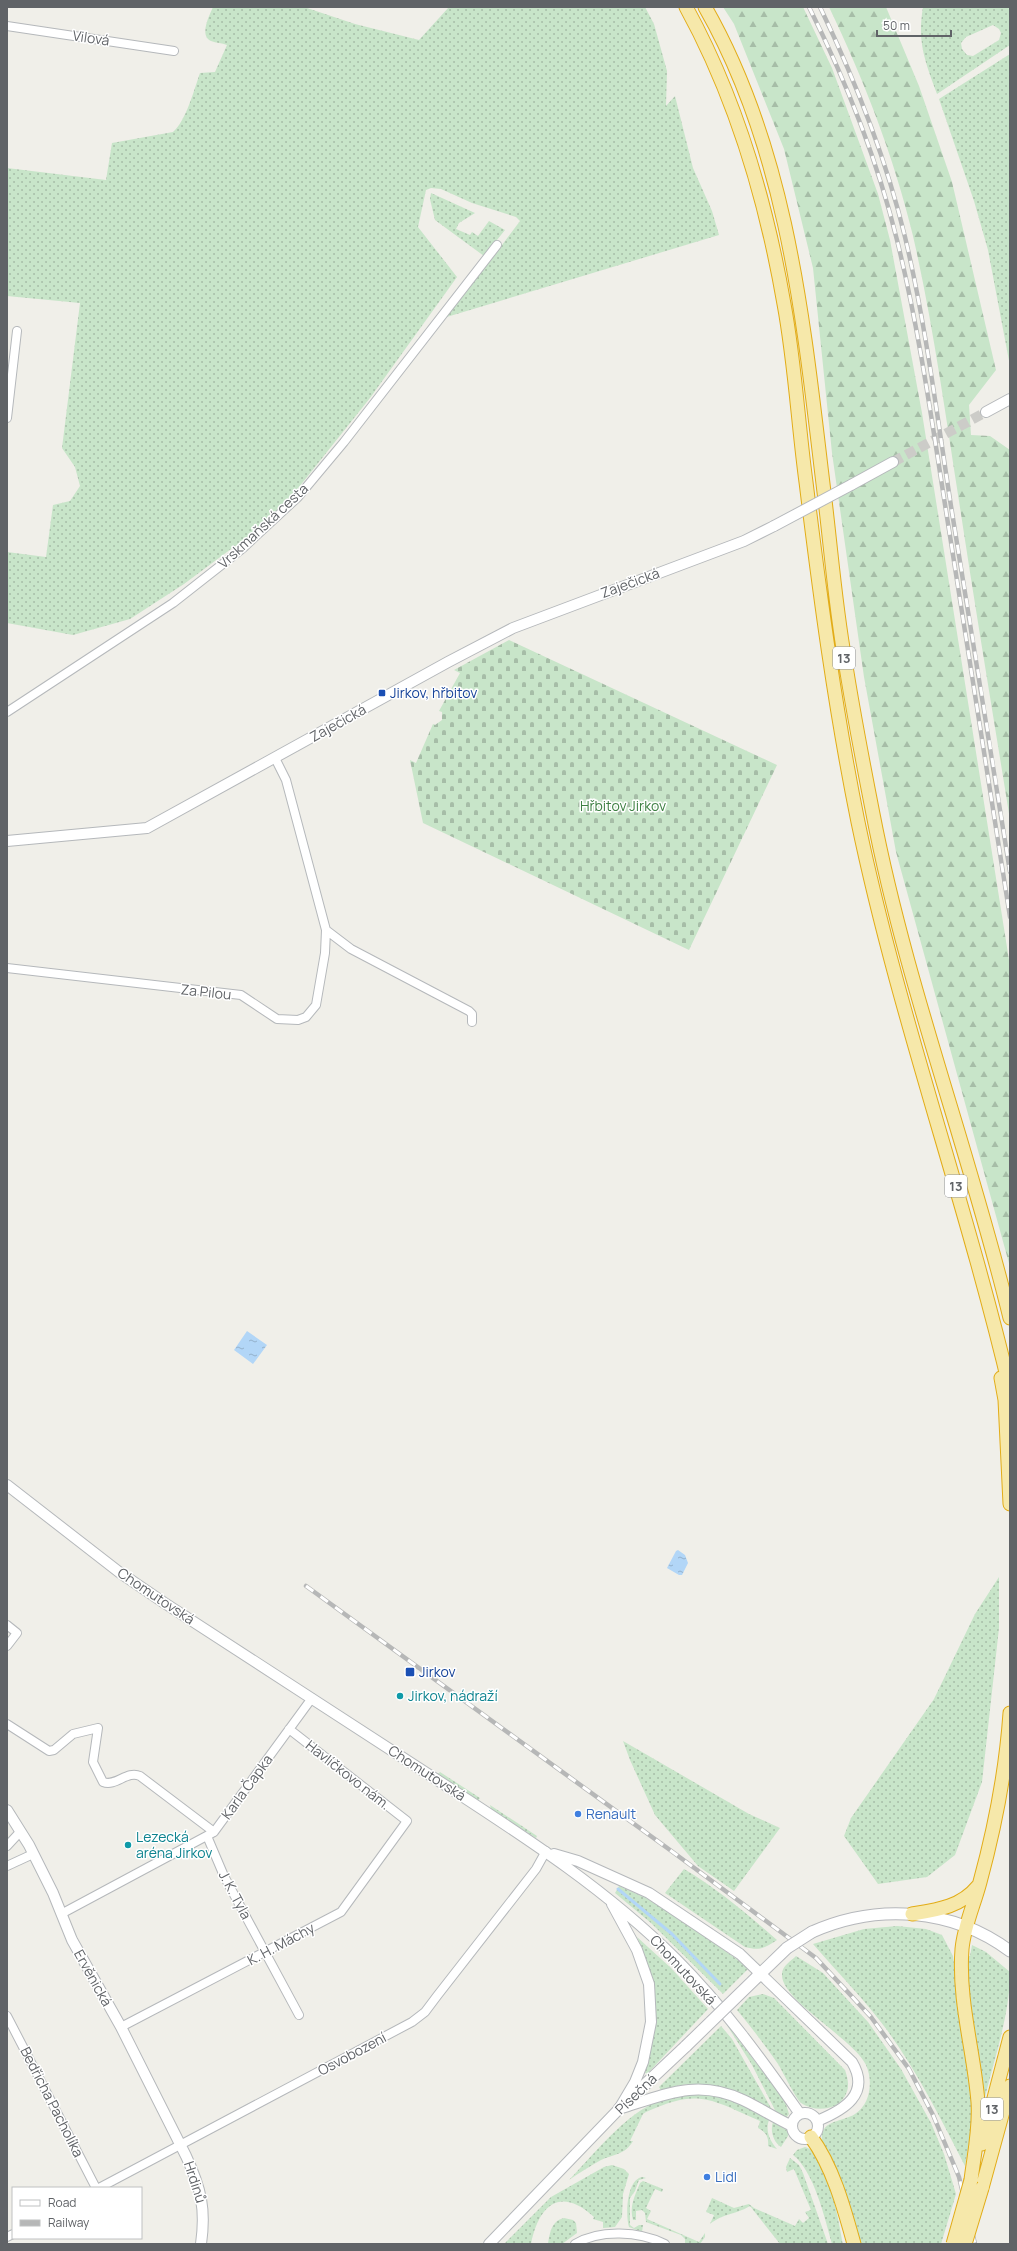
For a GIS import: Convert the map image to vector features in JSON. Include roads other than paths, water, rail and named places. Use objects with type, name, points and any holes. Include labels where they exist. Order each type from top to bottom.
[{"type":"highway","name":"13","points":[[686,7],[725,86],[767,218],[785,307],[829,661],[858,822],[887,946],[920,1068],[990,1304],[1010,1389]]},
{"type":"highway","name":"13","points":[[706,7],[719,31],[740,78],[757,125],[783,214],[801,304],[844,657],[874,818],[902,940],[1010,1318]]},
{"type":"highway","points":[[990,1304],[1005,1400],[1010,1504]]},
{"type":"highway","points":[[977,2184],[978,2103],[961,1977],[962,1947],[966,1927],[980,1883],[1000,1796],[1010,1713]]},
{"type":"highway","points":[[912,1914],[945,1908],[961,1902],[980,1883]]},
{"type":"highway","name":"13","points":[[965,2244],[1010,2037]]},
{"type":"highway","name":"13","points":[[953,2244],[977,2184],[1010,2086]]},
{"type":"highway","points":[[811,2137],[820,2150],[830,2172],[854,2244]]},
{"type":"main road","name":"Písečná","points":[[619,2109],[787,1948],[812,1932],[841,1921],[862,1916],[894,1912],[912,1914],[966,1927],[1009,1951]]},
{"type":"street","name":"Vilová","points":[[7,26],[174,51]]},
{"type":"street","name":"Vrskmaňská cesta","points":[[7,712],[173,603],[243,548],[298,497],[344,442],[497,245]]},
{"type":"street","points":[[7,418],[17,331]]},
{"type":"street","points":[[986,412],[1010,399]]},
{"type":"street","name":"Zaječická","points":[[7,841],[147,828],[448,662],[513,628],[744,541],[893,462]]},
{"type":"street","name":"Za Pilou","points":[[7,968],[241,995],[278,1019],[298,1020],[306,1017],[316,1005],[326,953],[326,930],[286,780],[275,758]]},
{"type":"street","points":[[326,930],[351,949],[469,1012],[473,1018],[472,1022]]},
{"type":"street","name":"Chomutovská","points":[[7,1485],[119,1572],[546,1851],[609,1898],[652,1936],[694,1977],[739,2031],[800,2114]]},
{"type":"street","points":[[7,1625],[18,1633],[7,1646]]},
{"type":"street","name":"Karla Čapka","points":[[61,1914],[211,1834],[312,1698]]},
{"type":"street","points":[[7,1724],[49,1751],[54,1750],[73,1734],[98,1728],[93,1762],[103,1782],[110,1784],[132,1774],[140,1776],[211,1834]]},
{"type":"street","name":"Havlíčkovo nám.","points":[[289,1729],[407,1821]]},
{"type":"street","name":"Ervěnická","points":[[7,1810],[33,1854],[53,1893],[72,1940],[121,2027],[181,2145]]},
{"type":"street","name":"K. H. Máchy","points":[[121,2027],[341,1912],[407,1821]]},
{"type":"street","points":[[7,1846],[20,1832]]},
{"type":"street","name":"J. K. Tyla","points":[[211,1834],[224,1876],[299,2015]]},
{"type":"street","points":[[546,1851],[578,1861],[649,1893],[740,1954],[758,1975],[852,2062],[858,2073],[857,2090],[851,2100],[834,2114],[817,2121]]},
{"type":"street","name":"Osvobození","points":[[100,2187],[412,2022],[425,2012],[536,1869],[546,1851]]},
{"type":"street","points":[[7,1866],[33,1854]]},
{"type":"street","points":[[609,1898],[642,1961],[649,1984],[651,2007],[649,2037],[643,2062],[635,2082],[619,2109]]},
{"type":"street","name":"Bedřicha Pacholíka","points":[[7,2016],[97,2187]]},
{"type":"street","points":[[619,2109],[671,2092],[688,2089],[707,2089],[738,2097],[772,2117],[792,2126],[798,2136],[804,2138],[811,2137],[818,2128],[817,2121],[808,2113],[800,2114],[794,2119],[792,2126]]},
{"type":"street","name":"Písečná","points":[[489,2244],[619,2109]]},
{"type":"street","name":"Hrdinů","points":[[181,2145],[201,2195],[204,2223],[201,2244]]},
{"type":"street","points":[[575,2244],[596,2236],[623,2234],[648,2237],[665,2244]]},
{"type":"water","points":[[247,1331],[267,1345],[253,1364],[234,1350]]},
{"type":"water","points":[[678,1550],[685,1555],[688,1563],[682,1575],[679,1575],[667,1568]]},
{"type":"waterway","points":[[618,1889],[672,1934],[720,1984]]},
{"type":"tunnel","points":[[893,462],[986,412]]},
{"type":"railway","points":[[809,7],[836,63],[870,150],[889,210],[906,277],[926,387],[1010,917]]},
{"type":"railway","points":[[820,7],[857,91],[879,149],[889,178],[905,237],[931,371],[951,506],[1010,872]]},
{"type":"railway","points":[[306,1586],[670,1850],[816,1958],[871,2017],[909,2069],[933,2115],[959,2177],[975,2244]]},
{"type":"place","name":"Jirkov, hřbitov","points":[[382,693]]},
{"type":"place","name":"Jirkov","points":[[410,1672]]},
{"type":"place","name":"Jirkov, nádraží","points":[[400,1696]]},
{"type":"place","name":"Renault","points":[[578,1814]]},
{"type":"place","name":"Lezecká aréna Jirkov","points":[[128,1845]]},
{"type":"place","name":"Lidl","points":[[707,2177]]},
{"type":"park label","name":"Hřbitov Jirkov","points":[[623,806]]}]
